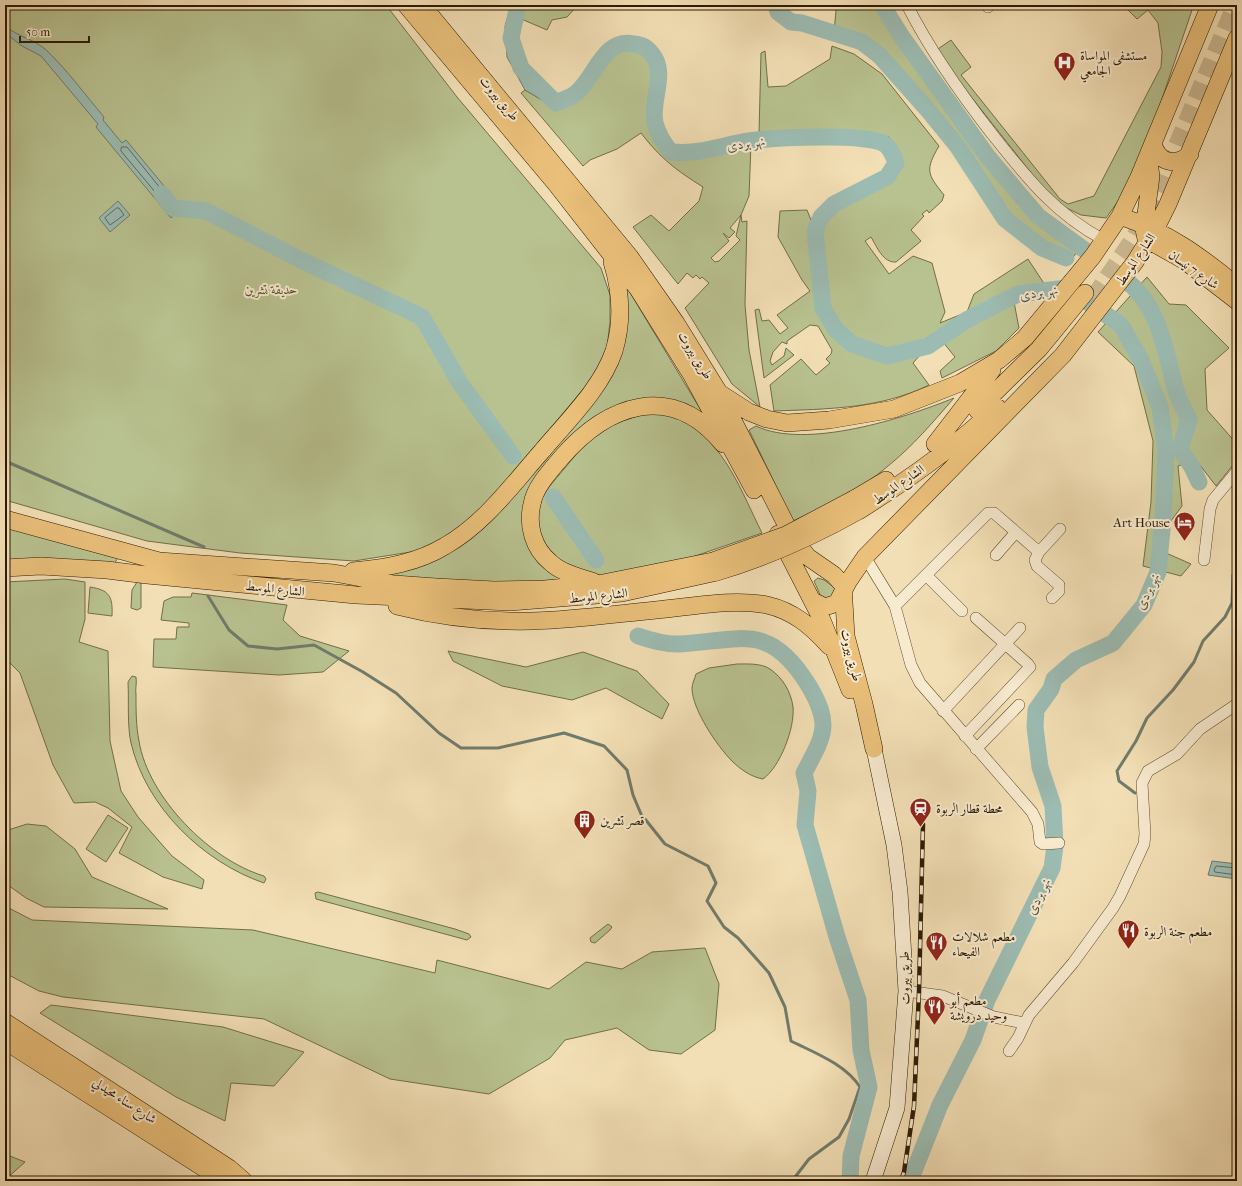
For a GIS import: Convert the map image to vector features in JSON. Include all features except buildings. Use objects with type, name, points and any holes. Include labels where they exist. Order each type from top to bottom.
[{"type":"main road","name":"طريق بيروت","points":[[406,5],[556,184],[608,250],[638,290],[691,374],[813,601],[874,749]]},
{"type":"main road","name":"طريق بيروت","points":[[422,5],[630,257],[676,323],[718,391],[793,538],[808,557],[840,579],[844,590],[846,636],[874,749]]},
{"type":"main road","points":[[1202,26],[1203,5]]},
{"type":"main road","points":[[718,391],[749,412],[768,419],[787,423],[829,420],[894,409],[960,383],[999,360],[1025,338],[1104,240],[1120,216],[1151,150],[1210,5]]},
{"type":"main road","name":"الشارع الموسط","points":[[857,504],[907,479],[955,443],[996,415],[1063,355],[1097,312],[1149,232],[1190,154],[1237,38]]},
{"type":"main road","points":[[1120,216],[1149,232],[1152,176],[1151,150]]},
{"type":"main road","points":[[1151,150],[1167,161],[1180,161],[1190,154]]},
{"type":"main road","name":"شارع 7 نيسان","points":[[1149,232],[1196,252],[1237,286]]},
{"type":"main road","name":"شارع 7 نيسان","points":[[1149,232],[1237,301]]},
{"type":"main road","points":[[334,573],[398,565],[424,557],[446,546],[492,509],[579,408],[599,381],[613,351],[620,318],[619,286],[608,250]]},
{"type":"main road","name":"الشارع الموسط","points":[[5,518],[159,561],[334,573],[394,584],[494,590],[545,589],[598,584],[715,567],[760,558],[801,541],[857,504],[982,406],[1017,372],[1089,296],[1047,356],[996,415],[865,557],[837,602],[832,606],[825,607],[813,601]]},
{"type":"main road","points":[[934,444],[999,360]]},
{"type":"main road","points":[[598,584],[566,572],[550,563],[538,549],[531,531],[532,502],[538,489],[558,461],[588,430],[609,417],[635,407],[648,405],[670,408],[687,414],[703,424],[717,437],[745,472]]},
{"type":"main road","name":"الشارع الموسط","points":[[5,568],[41,566],[107,570],[356,595],[510,602],[575,598],[622,593],[715,567]]},
{"type":"main road","points":[[356,595],[408,609],[452,616],[500,621],[533,621],[727,603],[766,605],[782,609],[800,618],[815,630],[836,654]]},
{"type":"main road","name":"شارع سناء محيدلي","points":[[5,1022],[229,1168],[244,1181]]},
{"type":"main road","name":"شارع سناء محيدلي","points":[[5,1041],[224,1181]]},
{"type":"street","points":[[907,5],[928,46],[949,78],[1021,170],[1055,207],[1078,225],[1104,240]]},
{"type":"street","points":[[1204,560],[1210,509],[1213,500],[1237,471]]},
{"type":"street","points":[[895,606],[927,576],[988,513],[994,513],[1039,552]]},
{"type":"street","points":[[1052,598],[1059,590],[1059,585],[1035,563],[1035,557],[1060,529]]},
{"type":"street","points":[[996,555],[1016,532]]},
{"type":"street","points":[[865,557],[895,606],[915,676],[942,711],[1032,812],[1038,824],[1040,842],[1044,844],[1059,843]]},
{"type":"street","points":[[927,576],[962,611]]},
{"type":"street","points":[[965,736],[1030,668],[1006,644],[976,618]]},
{"type":"street","points":[[942,711],[1020,628]]},
{"type":"street","points":[[1009,1051],[1018,1038],[1024,1023],[1073,963],[1120,896],[1144,844],[1145,834],[1142,783],[1144,776],[1148,771],[1177,754],[1200,729],[1237,704]]},
{"type":"street","points":[[976,749],[1019,705]]},
{"type":"street","name":"طريق بيروت","points":[[873,1181],[897,1108],[906,991],[900,892],[894,845],[874,749]]},
{"type":"street","points":[[906,991],[943,996],[994,1017],[1024,1023]]},
{"type":"green space","name":"حديقة تشرين","points":[[5,5],[386,5],[457,97],[601,268],[610,295],[610,322],[607,347],[595,375],[490,501],[465,524],[423,550],[354,561],[240,553],[147,541],[5,500]]},
{"type":"green space","points":[[522,5],[578,5],[567,17],[552,20],[547,30],[519,18]]},
{"type":"green space","points":[[833,5],[876,5],[899,40],[984,158],[1036,219],[1077,252],[1074,256],[1042,247],[1005,217],[961,150],[882,56],[860,39],[834,32],[836,11]]},
{"type":"green space","points":[[1131,5],[1192,5],[1193,7],[1136,176],[1106,218],[1081,215],[1054,202],[935,51],[951,40],[971,67],[961,75],[1060,199],[1068,204],[1094,196],[1161,67],[1162,52],[1158,23],[1148,10],[1137,19],[1127,9]]},
{"type":"green space","points":[[629,42],[642,45],[651,51],[655,59],[658,92],[655,122],[652,124],[669,154],[676,160],[687,156],[751,143],[749,196],[741,215],[742,222],[747,221],[745,305],[749,350],[760,407],[732,384],[685,308],[709,283],[702,277],[700,279],[696,275],[693,278],[687,273],[678,284],[633,227],[651,215],[669,231],[699,201],[703,187],[669,163],[655,150],[641,133],[617,149],[590,160],[583,166],[521,93],[525,90],[552,106],[569,99],[584,85],[605,56],[619,45]],"holes":[[[741,215],[736,236],[740,240],[719,261],[715,262],[711,258],[729,241],[723,233],[729,238],[735,232],[730,228]]]},
{"type":"green space","points":[[832,46],[854,54],[882,74],[939,146],[931,161],[930,172],[934,182],[944,195],[942,201],[929,213],[927,210],[922,214],[924,216],[911,230],[921,241],[896,262],[891,262],[887,260],[878,250],[871,237],[865,241],[889,274],[913,256],[932,263],[945,312],[940,323],[967,312],[974,294],[1028,259],[1045,285],[1018,289],[934,334],[928,346],[913,363],[929,385],[892,399],[872,403],[833,408],[774,411],[770,385],[801,359],[816,375],[830,363],[826,359],[831,354],[832,350],[818,326],[810,325],[787,341],[787,344],[782,342],[773,352],[770,361],[772,365],[784,356],[786,348],[794,355],[764,378],[755,310],[759,309],[762,321],[769,320],[780,334],[788,328],[777,315],[810,291],[802,280],[778,237],[780,211],[807,210],[815,230],[817,231],[824,218],[832,209],[843,202],[885,182],[893,175],[898,166],[899,154],[889,137],[866,133],[759,134],[761,53],[765,51],[768,87],[786,86],[830,59]]},
{"type":"green space","points":[[1147,277],[1169,304],[1186,305],[1229,348],[1205,369],[1207,410],[1237,444],[1237,460],[1216,486],[1196,460],[1178,466],[1182,506],[1168,525],[1166,553],[1191,564],[1181,576],[1143,566],[1151,502],[1153,441],[1134,366],[1098,332]]},
{"type":"green space","points":[[626,286],[705,417],[675,404],[587,429],[526,521],[571,580],[503,583],[386,576],[417,567],[447,553],[605,384]]},
{"type":"green space","points":[[1014,302],[1019,328],[996,351],[942,378],[940,371],[955,357],[943,342]]},
{"type":"green space","points":[[954,398],[914,442],[878,475],[855,490],[793,521],[749,430],[756,426],[777,433],[801,435],[828,433],[883,422]]},
{"type":"green space","points":[[651,412],[678,418],[696,429],[709,441],[730,469],[762,533],[672,564],[603,577],[589,576],[547,552],[536,521],[542,498],[549,487],[584,445],[609,425]]},
{"type":"green space","points":[[5,527],[118,558],[114,564],[5,564]]},
{"type":"green space","points":[[818,578],[824,580],[835,588],[836,594],[827,599],[821,597],[814,581]]},
{"type":"green space","points":[[65,579],[85,582],[85,619],[79,642],[108,651],[110,741],[121,791],[138,817],[172,856],[204,880],[202,889],[163,877],[119,853],[132,827],[108,808],[95,802],[74,803],[53,765],[20,673],[5,658],[5,582]]},
{"type":"green space","points":[[137,582],[141,583],[141,608],[137,610],[131,608],[132,590]]},
{"type":"green space","points":[[90,587],[106,592],[112,603],[112,616],[88,613]]},
{"type":"green space","points":[[192,593],[287,605],[283,620],[300,636],[349,651],[323,672],[279,675],[153,667],[154,639],[176,639],[177,627],[189,627],[189,623],[161,620],[164,601],[173,597],[191,597]]},
{"type":"green space","points":[[448,651],[526,667],[583,652],[637,671],[669,704],[662,719],[606,688],[572,700],[502,686],[453,661]]},
{"type":"green space","points":[[737,664],[758,665],[770,669],[782,681],[792,701],[793,716],[789,736],[775,766],[763,779],[746,772],[735,764],[719,746],[706,727],[693,697],[692,686],[696,674],[709,668]]},
{"type":"green space","points":[[132,676],[136,677],[136,718],[139,741],[145,762],[155,783],[168,804],[185,824],[203,841],[223,856],[243,868],[264,876],[266,879],[264,883],[241,874],[199,846],[180,829],[164,810],[150,789],[139,767],[131,743],[128,682]]},
{"type":"green space","points":[[108,815],[128,828],[106,862],[86,849]]},
{"type":"green space","points":[[27,824],[46,826],[75,849],[92,877],[168,909],[44,907],[26,898],[5,883],[5,831]]},
{"type":"green space","points":[[318,892],[455,929],[469,934],[471,937],[467,940],[316,899],[315,893]]},
{"type":"green space","points":[[5,906],[32,920],[253,930],[435,973],[437,960],[549,989],[586,962],[622,969],[652,952],[705,948],[719,984],[715,1030],[681,1054],[649,1050],[617,1028],[565,1040],[550,1058],[489,1094],[390,1079],[264,1019],[63,997],[39,991],[5,973]]},
{"type":"green space","points":[[608,924],[612,927],[610,930],[595,943],[591,942],[590,938]]},
{"type":"green space","points":[[51,1005],[223,1027],[304,1052],[274,1086],[231,1083],[225,1121],[176,1097],[40,1013]]},
{"type":"green space","points":[[5,1154],[25,1162],[5,1180]]},
{"type":"water","points":[[511,5],[518,5],[511,38],[521,68],[556,103],[575,94],[552,106],[525,90],[507,57],[505,26]]},
{"type":"water","points":[[5,26],[45,49],[83,91],[104,117],[103,120],[122,143],[126,140],[179,204],[177,212],[171,218],[96,127],[98,124],[41,56],[22,46],[5,33]]},
{"type":"water","points":[[118,201],[130,215],[110,232],[99,218]]},
{"type":"water","points":[[1212,861],[1237,864],[1237,879],[1208,875]]},
{"type":"waterway","name":"نهر بردى","points":[[518,5],[511,38],[521,68],[556,103],[575,94],[582,87],[600,61],[615,47],[623,44],[634,44],[642,46],[648,50],[657,62],[659,70],[654,114],[655,123],[662,139],[671,152],[691,152],[749,141],[820,137],[862,138],[877,141],[886,145],[896,163],[887,177],[834,204],[821,217],[815,231],[823,308],[836,330],[852,344],[887,356],[928,346],[968,319],[1018,294],[1067,288],[1121,325],[1141,360],[1160,407],[1166,451],[1163,519],[1158,572],[1144,605],[1113,643],[1076,660],[1054,679],[1051,689],[1036,710],[1035,727],[1040,767],[1053,806],[1055,846],[1052,868],[987,1000],[973,1040],[940,1105],[910,1181]]},
{"type":"waterway","points":[[776,5],[778,12],[791,22],[802,23],[862,42],[880,56],[958,147],[1005,219],[1042,248],[1066,258]]},
{"type":"waterway","points":[[882,5],[902,37],[988,157],[1038,216],[1086,251]]},
{"type":"waterway","points":[[162,194],[173,208],[206,211],[303,261],[422,317],[460,383],[513,456]]},
{"type":"waterway","points":[[1124,279],[1146,302],[1159,330],[1177,395],[1189,419],[1180,449],[1192,467],[1199,482]]},
{"type":"waterway","points":[[5,461],[204,547]]},
{"type":"waterway","points":[[553,497],[596,560]]},
{"type":"waterway","points":[[1135,793],[1119,781],[1117,771],[1136,741],[1147,718],[1173,690],[1194,662],[1203,641],[1225,617],[1232,603],[1233,575],[1237,571]]},
{"type":"waterway","points":[[208,596],[229,630],[248,646],[277,649],[314,645],[363,672],[396,693],[439,733],[461,748],[498,748],[564,733],[604,746],[627,770],[633,795],[641,814],[665,844],[708,866],[716,883],[707,901],[724,927],[738,938],[769,973],[785,1007],[791,1041],[829,1060],[846,1072],[860,1087],[849,1119],[839,1137],[809,1159],[792,1181]]},
{"type":"waterway","points":[[638,636],[669,644],[738,639],[753,640],[767,644],[781,652],[795,666],[809,686],[821,711],[823,730],[816,749],[804,773],[808,791],[805,825],[837,937],[858,1000],[861,1050],[869,1087],[851,1156],[850,1181]]},
{"type":"tunnel","points":[[1093,298],[1133,239],[1150,209],[1235,5]]},
{"type":"railway","points":[[901,1181],[904,1172],[914,1106],[919,992],[923,824]]},
{"type":"place","name":"مستشفى المواساة الجامعي","points":[[1064,82]]},
{"type":"place","name":"Art House","points":[[1185,542]]},
{"type":"place","name":"محطة قطار الربوة","points":[[920,828]]},
{"type":"place","name":"قصر تشرين","points":[[584,840]]},
{"type":"place","name":"مطعم جنة الربوة","points":[[1128,950]]},
{"type":"place","name":"مطعم شلالات الفيحاء","points":[[936,962]]},
{"type":"place","name":"مطعم أبو وحيد درويشة","points":[[935,1026]]}]
